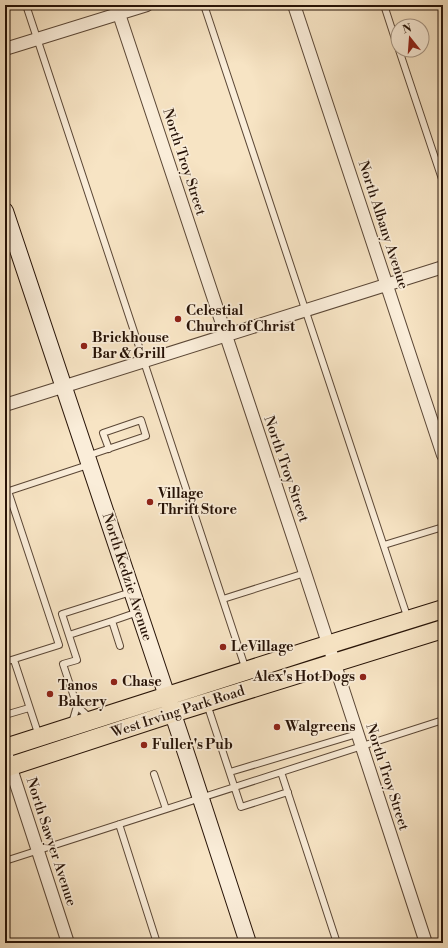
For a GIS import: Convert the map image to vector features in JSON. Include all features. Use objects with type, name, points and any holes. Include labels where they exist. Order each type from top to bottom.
[{"type":"main road","name":"North Kedzie Avenue","points":[[6,219],[89,460],[248,943]]},
{"type":"main road","name":"West Irving Park Road","points":[[42,746],[71,726],[167,696],[204,694],[249,680],[334,663],[412,629],[443,609]]},
{"type":"main road","name":"West Irving Park Road","points":[[249,680],[328,645],[412,629],[443,629]]},
{"type":"main road","name":"West Irving Park Road","points":[[6,758],[42,746],[173,713],[204,694]]},
{"type":"street","points":[[5,49],[117,10],[147,5]]},
{"type":"street","name":"North Albany Avenue","points":[[294,5],[443,455]]},
{"type":"street","name":"North Troy Street","points":[[117,10],[305,573],[426,943]]},
{"type":"street","points":[[5,404],[443,267]]},
{"type":"street","name":"North Sawyer Avenue","points":[[6,758],[68,943]]},
{"type":"lane","points":[[26,5],[249,680]]},
{"type":"lane","points":[[204,5],[412,629]]},
{"type":"lane","points":[[384,5],[390,24]]},
{"type":"lane","points":[[401,58],[443,182]]},
{"type":"lane","points":[[5,662],[59,645],[7,492],[89,460],[109,449],[146,436],[141,420],[103,433],[109,449]]},
{"type":"lane","points":[[384,545],[443,527]]},
{"type":"lane","points":[[223,599],[305,573]]},
{"type":"lane","points":[[91,720],[77,706],[63,664],[77,660],[62,614],[132,591]]},
{"type":"lane","points":[[69,635],[139,612]]},
{"type":"lane","points":[[112,621],[120,646]]},
{"type":"lane","points":[[14,660],[42,746]]},
{"type":"lane","points":[[204,694],[241,807],[288,792]]},
{"type":"lane","points":[[71,726],[77,706]]},
{"type":"lane","points":[[5,715],[29,708]]},
{"type":"lane","points":[[5,861],[362,746],[442,723]]},
{"type":"lane","points":[[230,772],[357,734]]},
{"type":"lane","points":[[281,772],[337,943]]},
{"type":"lane","points":[[154,774],[166,809]]},
{"type":"lane","points":[[119,824],[158,943]]},
{"type":"place","name":"Celestial Church of Christ","points":[[178,319]]},
{"type":"place","name":"Brickhouse Bar & Grill","points":[[84,346]]},
{"type":"place","name":"Village Thrift Store","points":[[150,502]]},
{"type":"place","name":"LeVillage","points":[[223,647]]},
{"type":"place","name":"Alex's Hot Dogs","points":[[363,677]]},
{"type":"place","name":"Chase","points":[[114,682]]},
{"type":"place","name":"Tanos Bakery","points":[[50,694]]},
{"type":"place","name":"Walgreens","points":[[277,727]]},
{"type":"place","name":"Fuller's Pub","points":[[144,745]]}]
